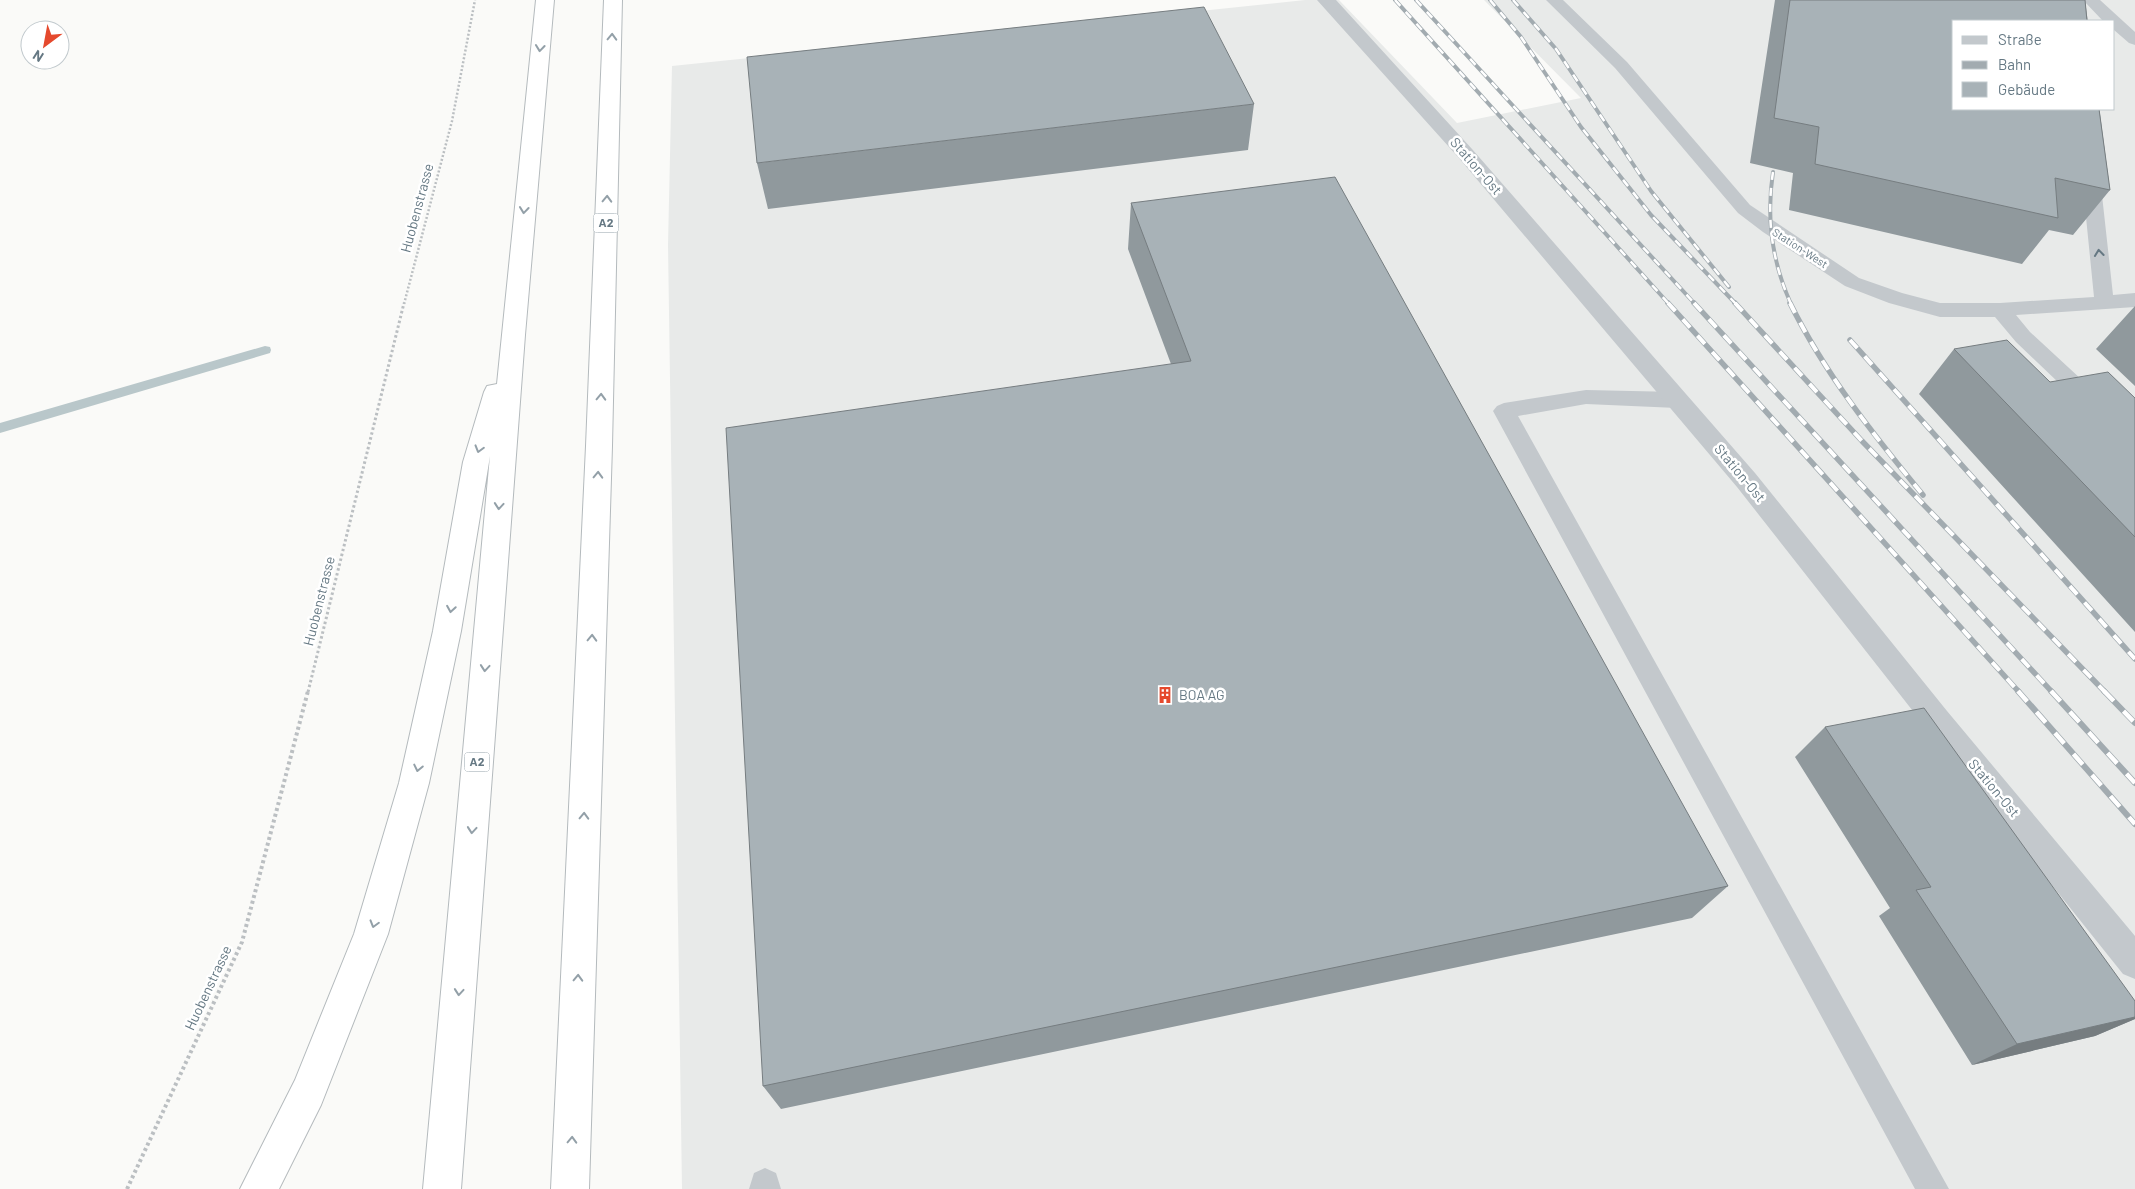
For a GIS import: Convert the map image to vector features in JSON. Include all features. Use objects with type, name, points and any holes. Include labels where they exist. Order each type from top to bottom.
[{"type":"highway","name":"A2","points":[[442,1189],[513,335],[546,0]]},
{"type":"highway","name":"A2","points":[[570,1189],[599,446],[613,0]]},
{"type":"highway","points":[[258,1189],[308,1092],[371,934],[414,783],[447,631],[476,462],[513,335]]},
{"type":"street","name":"Station-Ost","points":[[1326,0],[1466,153],[1746,480],[1937,720],[2135,962]]},
{"type":"lane","name":"Station-West","points":[[1554,0],[1621,65],[1744,208],[1770,228],[1852,282],[1896,298],[1940,310],[2000,310],[2135,300]]},
{"type":"lane","points":[[2092,0],[2111,20]]},
{"type":"lane","points":[[2115,24],[2135,40]]},
{"type":"lane","points":[[2088,157],[2104,302]]},
{"type":"lane","points":[[2000,310],[2024,336],[2135,442]]},
{"type":"lane","points":[[1678,400],[1586,397],[1504,411],[1933,1189]]},
{"type":"path","name":"Huobenstrasse","points":[[127,1189],[242,942],[285,784],[397,331],[452,120],[475,0]]},
{"type":"shaded area","points":[[1305,0],[1339,0],[1457,123],[1581,98],[1484,0],[2135,0],[2135,1189],[682,1189],[668,245],[672,66]]},
{"type":"building","points":[[1790,0],[2085,0],[2087,20],[1952,20],[1952,110],[2099,110],[2110,190],[2055,178],[2058,218],[1815,164],[1819,127],[1774,118]]},
{"type":"building","points":[[1204,7],[1254,104],[757,163],[747,57]]},
{"type":"building","name":"BOA AG","points":[[1335,177],[1728,886],[763,1086],[726,428],[1191,361],[1131,203]]},
{"type":"building","points":[[2007,340],[2050,382],[2108,372],[2135,398],[2135,537],[1954,349]]},
{"type":"building","points":[[1924,708],[2135,1001],[2135,1017],[2017,1044],[1916,890],[1931,887],[1825,727]]},
{"type":"waterway","points":[[0,428],[265,350]]},
{"type":"railway","points":[[1395,0],[1669,304]]},
{"type":"railway","points":[[1416,0],[1695,304]]},
{"type":"railway","points":[[1490,0],[1521,37],[1581,127],[1651,215],[1736,304]]},
{"type":"railway","points":[[1513,0],[1556,49],[1651,191],[1729,287]]},
{"type":"railway","points":[[1773,172],[1770,206],[1772,240],[1779,272],[1791,304]]},
{"type":"railway","points":[[1668,303],[2019,692]]},
{"type":"railway","points":[[1694,303],[2052,692]]},
{"type":"railway","points":[[1735,303],[1862,441],[2105,692]]},
{"type":"railway","points":[[1790,303],[1834,379],[1868,426],[1923,495]]},
{"type":"railway","points":[[1850,340],[2135,659]]},
{"type":"railway","points":[[2018,691],[2135,824]]},
{"type":"railway","points":[[2051,691],[2135,783]]},
{"type":"railway","points":[[2104,691],[2135,723]]},
{"type":"place","name":"BOA AG","points":[[1165,695]]}]
